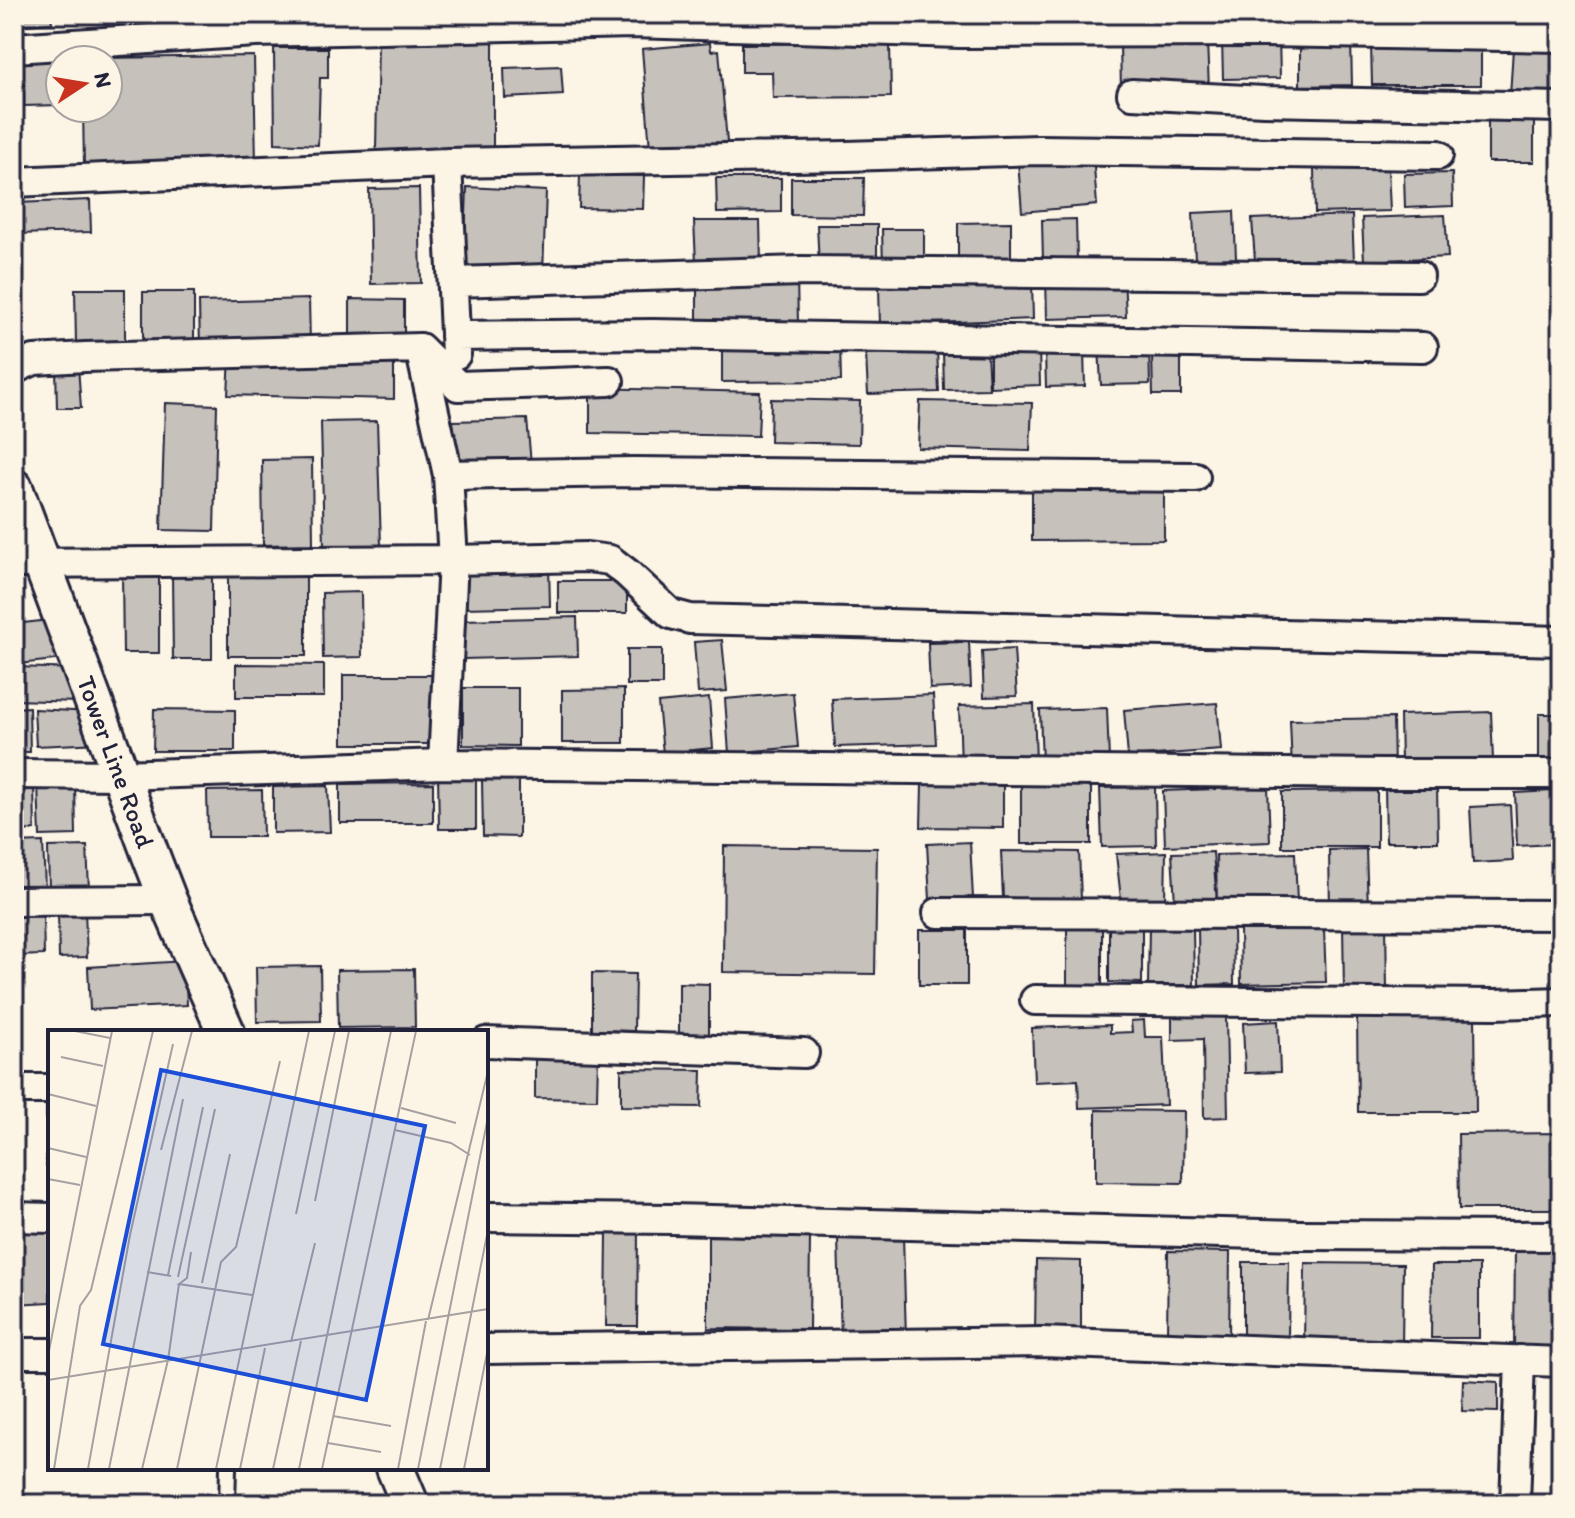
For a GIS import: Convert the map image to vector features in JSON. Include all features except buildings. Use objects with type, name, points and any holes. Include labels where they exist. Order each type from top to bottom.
[{"type":"street","points":[[14,48],[255,32],[632,23],[960,33],[1264,32],[1561,37]]},
{"type":"street","points":[[1132,94],[1264,101],[1561,107]]},
{"type":"street","points":[[14,182],[447,163],[1039,150],[1438,155]]},
{"type":"street","points":[[447,163],[458,386]]},
{"type":"street","points":[[453,282],[801,271],[1419,276]]},
{"type":"street","points":[[455,336],[653,334],[1423,347]]},
{"type":"street","points":[[420,348],[448,475],[453,560],[443,764]]},
{"type":"street","points":[[14,369],[34,360],[85,357],[420,348],[458,386],[609,381]]},
{"type":"street","points":[[448,475],[649,472],[1195,477]]},
{"type":"street","name":"Tower Line Road","points":[[14,488],[28,563],[225,1030]]},
{"type":"street","points":[[28,563],[587,557],[610,560],[671,614],[690,619],[1561,641]]},
{"type":"street","points":[[14,774],[120,775],[443,764],[1561,774]]},
{"type":"street","points":[[14,901],[168,900]]},
{"type":"street","points":[[938,913],[1561,915]]},
{"type":"street","points":[[1035,1000],[1561,1002]]},
{"type":"street","points":[[488,1042],[804,1053]]},
{"type":"street","points":[[14,1089],[48,1089]]},
{"type":"street","points":[[14,1217],[48,1218]]},
{"type":"street","points":[[488,1217],[1300,1235],[1561,1236]]},
{"type":"street","points":[[488,1349],[1042,1342],[1561,1362]]},
{"type":"street","points":[[14,1353],[48,1353]]},
{"type":"street","points":[[1515,1504],[1520,1360]]},
{"type":"street","points":[[396,1470],[410,1504]]},
{"type":"lane","points":[[227,1504],[228,1470]]}]
